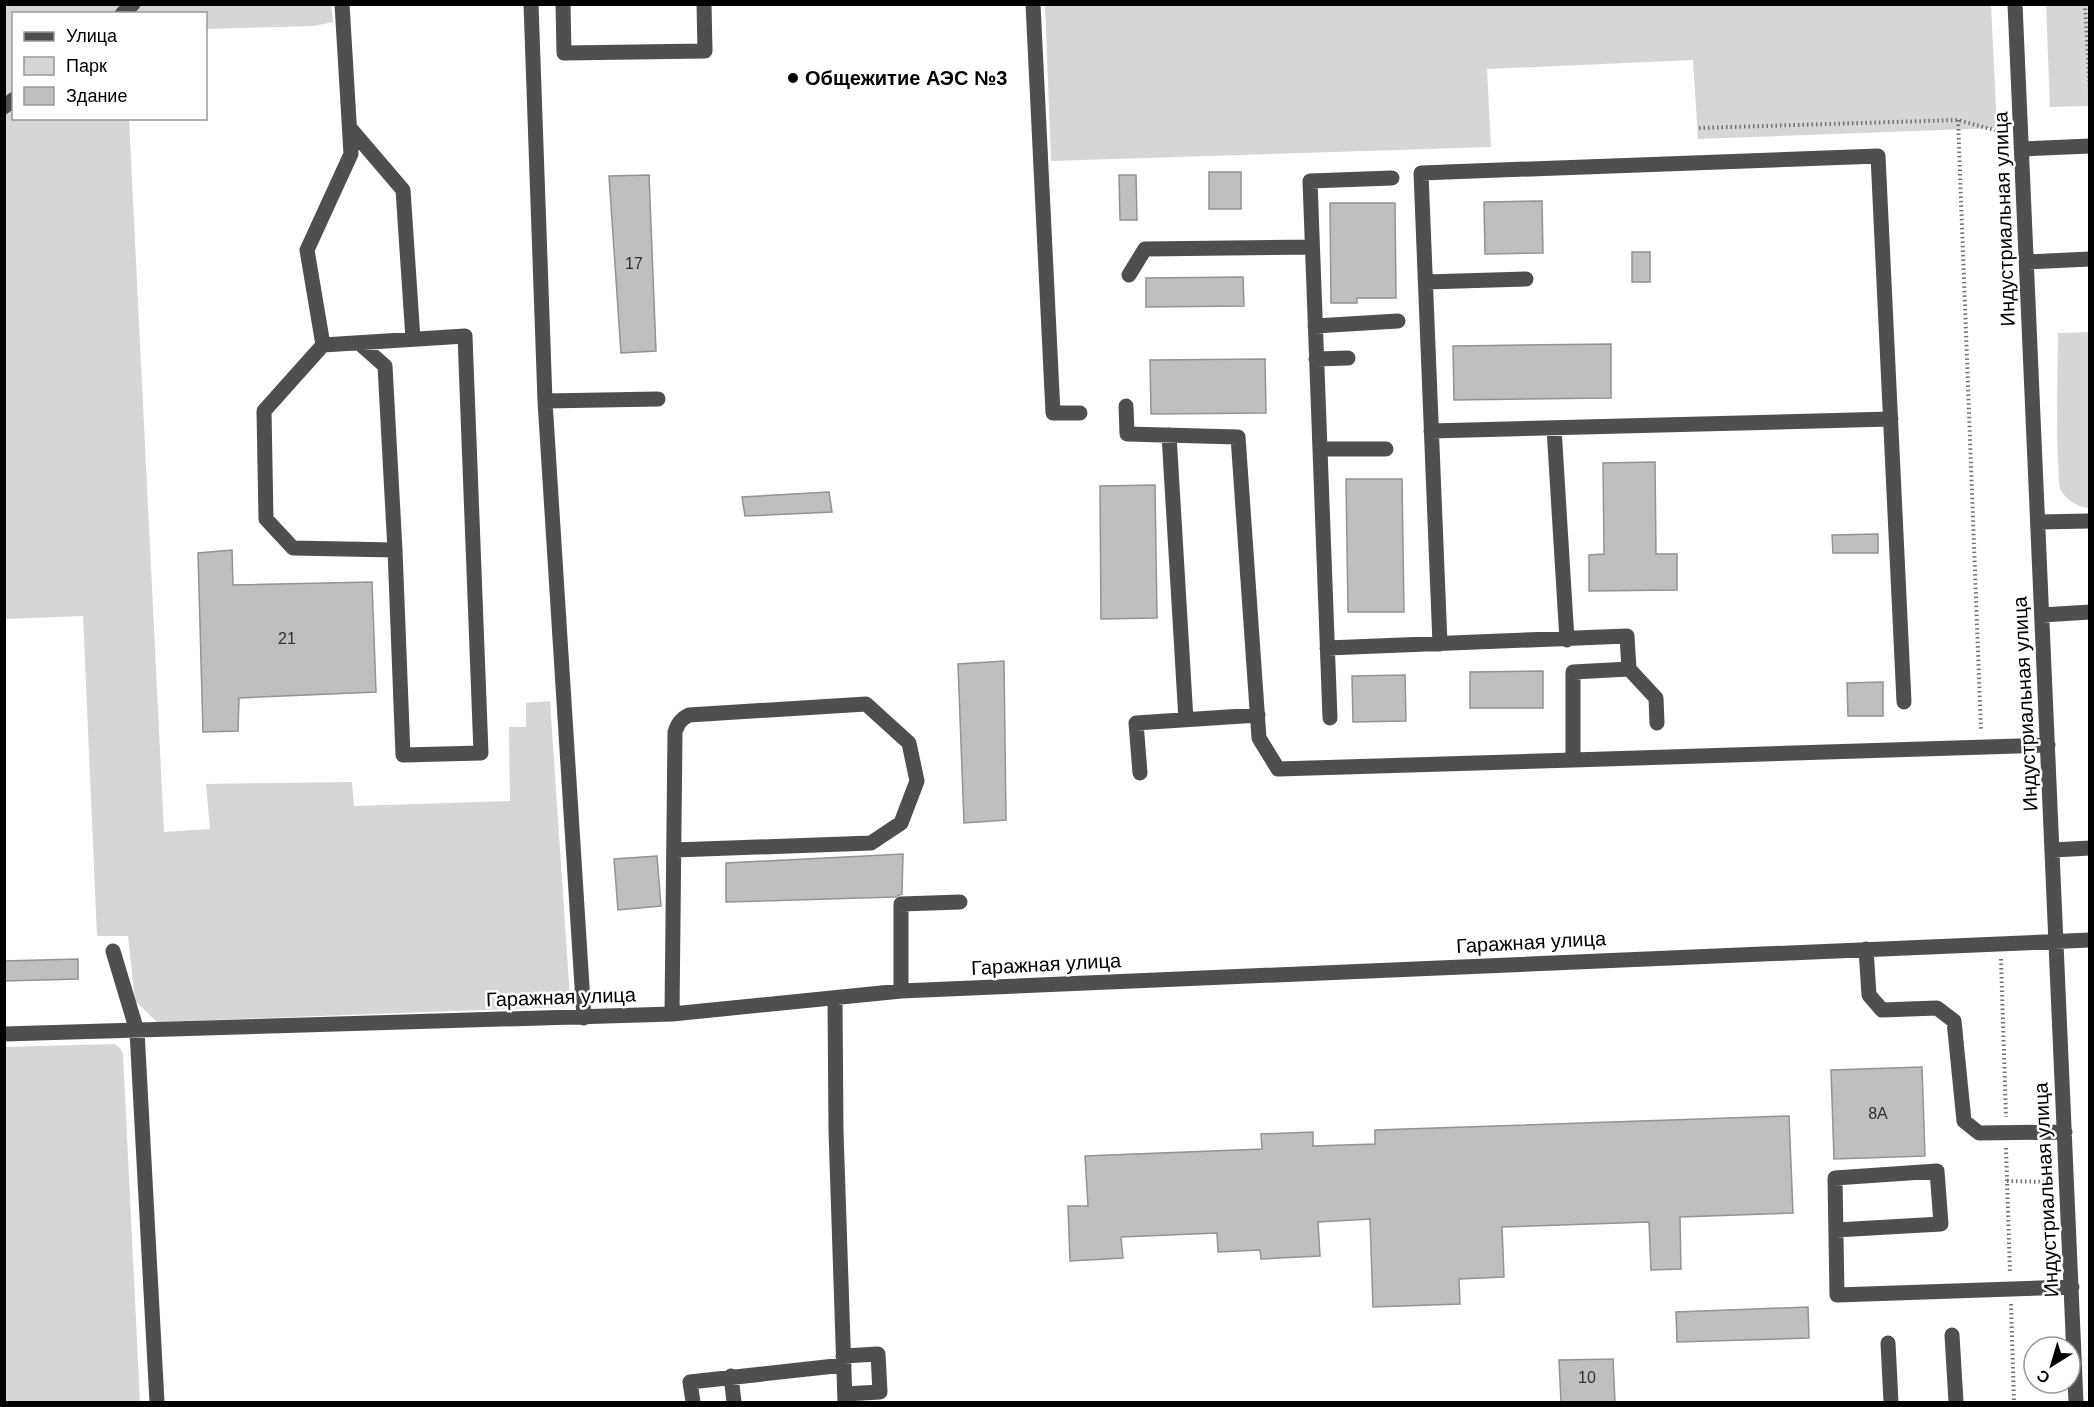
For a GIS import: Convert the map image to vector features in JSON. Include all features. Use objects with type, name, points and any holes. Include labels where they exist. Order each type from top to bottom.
[{"type":"street","points":[[323,345],[308,250],[351,154],[342,4]]},
{"type":"street","points":[[531,4],[545,401],[584,1018]]},
{"type":"street","points":[[563,4],[564,53],[705,51],[704,4]]},
{"type":"street","points":[[1034,4],[1053,413],[1080,413]]},
{"type":"street","name":"Индустриальная улица","points":[[2015,4],[2076,1402]]},
{"type":"street","points":[[350,128],[403,190],[413,339]]},
{"type":"street","points":[[2021,144],[2090,146]]},
{"type":"street","points":[[1440,644],[1421,173],[1878,156],[1904,702]]},
{"type":"street","points":[[1329,718],[1310,181],[1392,178]]},
{"type":"street","points":[[1129,275],[1145,249],[1312,247]]},
{"type":"street","points":[[2027,262],[2090,259]]},
{"type":"street","points":[[1426,282],[1526,279]]},
{"type":"street","points":[[1315,327],[1398,321]]},
{"type":"street","points":[[359,343],[385,366],[395,550],[403,755],[481,753],[465,336],[323,345],[264,411],[266,519],[293,548],[395,550]]},
{"type":"street","points":[[1316,359],[1348,358]]},
{"type":"street","points":[[545,401],[658,399]]},
{"type":"street","points":[[1126,406],[1127,434],[1238,437],[1259,738],[1278,769],[2048,745]]},
{"type":"street","points":[[1431,431],[1891,419]]},
{"type":"street","points":[[1554,428],[1567,640]]},
{"type":"street","points":[[1169,435],[1186,720]]},
{"type":"street","points":[[1320,449],[1386,449]]},
{"type":"street","points":[[2038,522],[2090,521]]},
{"type":"street","points":[[2042,615],[2090,612]]},
{"type":"street","points":[[1327,648],[1627,636],[1629,669],[1656,698],[1657,723]]},
{"type":"street","points":[[1573,760],[1573,672],[1629,669]]},
{"type":"street","points":[[672,1014],[675,732],[682,718],[689,715],[866,704],[909,743],[917,782],[901,823],[871,843],[675,850]]},
{"type":"street","points":[[1140,773],[1136,723],[1258,715]]},
{"type":"street","points":[[2053,850],[2090,848]]},
{"type":"street","points":[[901,991],[901,904],[960,902]]},
{"type":"street","name":"Гаражная улица","points":[[4,1034],[584,1018],[672,1014],[901,991],[2090,940]]},
{"type":"street","points":[[1866,949],[1869,995],[1882,1010],[1937,1008],[1954,1021],[1964,1120],[1979,1133],[2065,1132]]},
{"type":"street","points":[[113,951],[137,1031],[158,1402]]},
{"type":"street","points":[[693,1402],[690,1382],[844,1361],[878,1354],[880,1392],[845,1398],[844,1361],[836,1131],[835,999]]},
{"type":"street","points":[[1836,1230],[1941,1224],[1937,1171],[1835,1178],[1837,1295],[2072,1287]]},
{"type":"street","points":[[1952,1335],[1956,1402]]},
{"type":"street","points":[[1888,1342],[1891,1402]]},
{"type":"street","points":[[730,1376],[734,1402]]},
{"type":"path","points":[[2085,4],[2090,92]]},
{"type":"path","points":[[1958,120],[1981,747]]},
{"type":"path","points":[[1699,128],[1958,120],[2021,144]]},
{"type":"path","points":[[2001,943],[2014,1402]]},
{"type":"green space","points":[[4,5],[331,5],[333,22],[314,26],[207,29],[207,12],[12,12],[12,120],[129,120],[164,832],[210,829],[206,784],[352,782],[354,806],[510,801],[509,727],[526,727],[526,703],[550,701],[570,998],[568,1003],[563,1007],[157,1022],[135,1001],[128,936],[97,936],[83,616],[5,619]]},
{"type":"green space","points":[[1045,5],[1991,5],[1997,128],[1698,139],[1693,60],[1487,69],[1491,147],[1051,161]]},
{"type":"green space","points":[[2046,5],[2089,5],[2089,106],[2050,107]]},
{"type":"green space","points":[[2090,332],[2089,508],[2072,502],[2060,488],[2057,412],[2058,333]]},
{"type":"green space","points":[[115,1044],[123,1054],[140,1402],[5,1402],[5,1047]]},
{"type":"building","points":[[1209,172],[1241,172],[1241,209],[1209,209]]},
{"type":"building","points":[[649,175],[656,351],[621,353],[609,176]]},
{"type":"building","points":[[1119,175],[1136,175],[1137,220],[1120,220]]},
{"type":"building","points":[[1542,201],[1543,253],[1485,254],[1484,202]]},
{"type":"building","points":[[1330,203],[1395,203],[1396,298],[1357,298],[1357,303],[1331,303]]},
{"type":"building","points":[[1632,252],[1650,252],[1650,282],[1632,282]]},
{"type":"building","points":[[1243,277],[1244,306],[1146,307],[1146,278]]},
{"type":"building","points":[[1611,344],[1611,398],[1454,400],[1453,346]]},
{"type":"building","points":[[1265,359],[1266,413],[1151,414],[1150,360]]},
{"type":"building","points":[[1655,462],[1656,554],[1677,554],[1677,590],[1589,591],[1589,555],[1604,554],[1603,463]]},
{"type":"building","points":[[1346,479],[1402,479],[1404,612],[1348,612]]},
{"type":"building","points":[[1155,485],[1157,618],[1101,619],[1100,486]]},
{"type":"building","points":[[829,492],[832,512],[745,516],[742,497]]},
{"type":"building","points":[[1878,534],[1878,553],[1833,553],[1832,535]]},
{"type":"building","points":[[232,550],[233,585],[372,582],[376,692],[239,698],[238,731],[203,732],[198,553]]},
{"type":"building","points":[[1004,661],[1006,820],[964,823],[958,664]]},
{"type":"building","points":[[1543,671],[1543,708],[1470,708],[1470,672]]},
{"type":"building","points":[[1405,675],[1406,721],[1353,722],[1352,676]]},
{"type":"building","points":[[1883,682],[1883,716],[1848,716],[1847,683]]},
{"type":"building","points":[[903,854],[902,894],[895,897],[726,902],[726,863]]},
{"type":"building","points":[[657,856],[661,906],[618,910],[614,859]]},
{"type":"building","points":[[78,959],[78,979],[4,981],[4,961]]},
{"type":"building","points":[[1922,1067],[1925,1156],[1834,1159],[1831,1070]]},
{"type":"building","points":[[1789,1116],[1793,1213],[1680,1217],[1681,1269],[1651,1270],[1649,1222],[1502,1227],[1504,1277],[1459,1279],[1460,1304],[1373,1307],[1370,1219],[1318,1222],[1320,1256],[1261,1259],[1260,1250],[1218,1252],[1217,1233],[1121,1237],[1123,1258],[1070,1261],[1068,1206],[1088,1206],[1085,1156],[1262,1149],[1261,1134],[1313,1132],[1313,1146],[1375,1144],[1375,1130]]},
{"type":"building","points":[[1808,1307],[1809,1338],[1677,1342],[1676,1312]]},
{"type":"building","points":[[1613,1359],[1615,1402],[1561,1402],[1559,1360]]},
{"type":"place","name":"Общежитие АЭС №3","points":[[793,78]]}]
